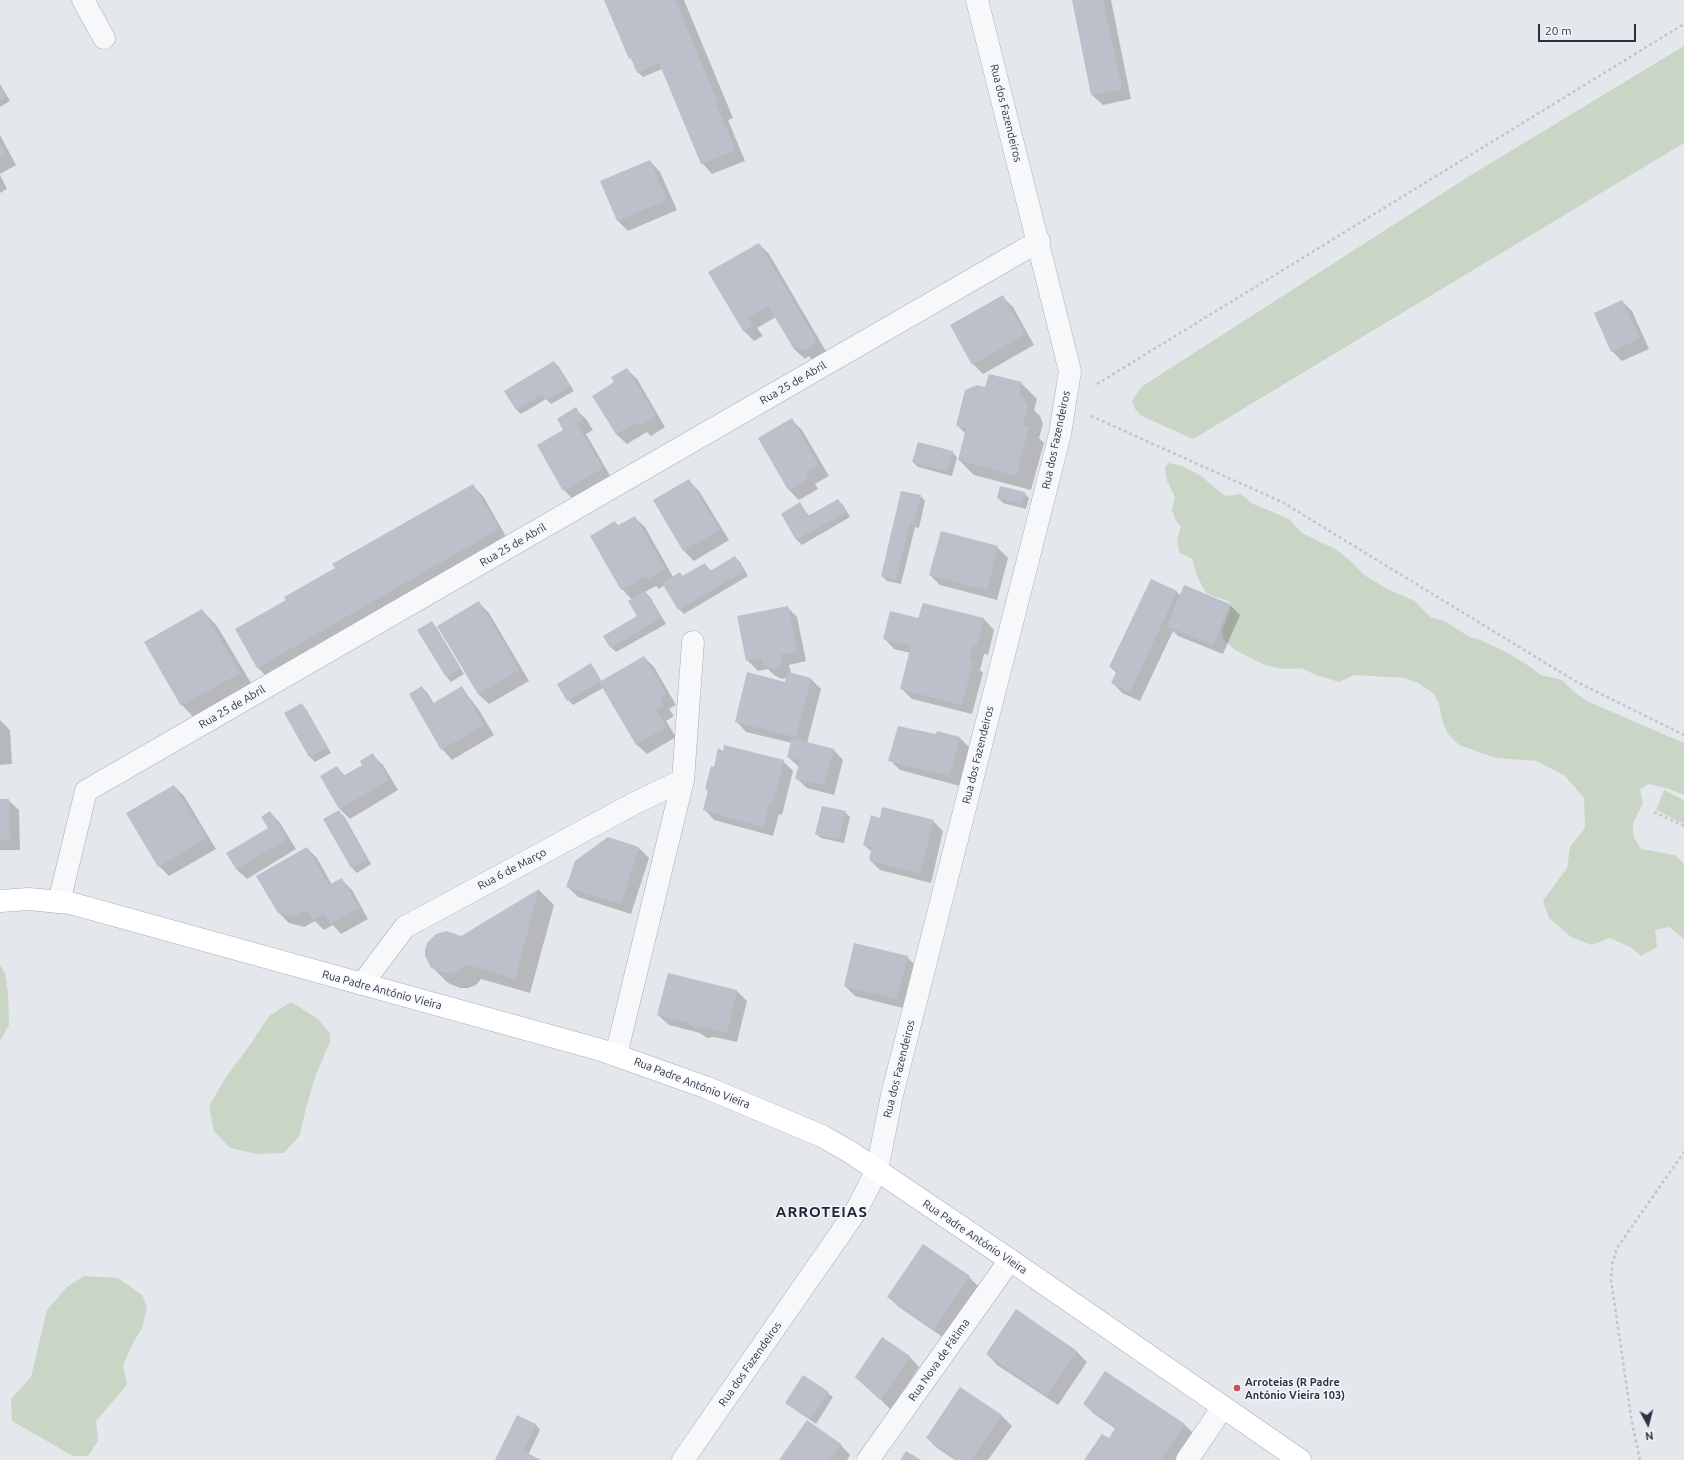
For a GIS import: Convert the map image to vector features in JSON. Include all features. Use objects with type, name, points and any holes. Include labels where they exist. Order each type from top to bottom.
[{"type":"street","points":[[83,0],[104,38]]},
{"type":"street","name":"Rua dos Fazendeiros","points":[[683,1460],[856,1212],[877,1170],[892,1095],[1060,434],[1070,371],[1039,241],[977,0]]},
{"type":"street","name":"Rua 25 de Abril","points":[[59,902],[86,792],[1039,241]]},
{"type":"street","points":[[616,1055],[684,780],[693,642]]},
{"type":"street","name":"Rua 6 de Março","points":[[362,984],[405,927],[634,803],[684,780]]},
{"type":"street","name":"Rua Padre António Vieira","points":[[0,901],[29,899],[70,903],[616,1055],[705,1086],[822,1136],[877,1170],[1010,1260],[1300,1460]]},
{"type":"street","name":"Rua Nova de Fátima","points":[[868,1460],[1010,1260]]},
{"type":"street","points":[[1187,1460],[1223,1407]]},
{"type":"path","points":[[1065,404],[1684,24]]},
{"type":"path","points":[[1065,404],[1282,502],[1575,681],[1684,735]]},
{"type":"path","points":[[1654,812],[1684,826]]},
{"type":"path","points":[[1640,1460],[1632,1423],[1611,1280],[1612,1266],[1617,1248],[1684,1152]]},
{"type":"green space","points":[[1684,46],[1684,143],[1193,439],[1142,416],[1135,409],[1132,401],[1141,387],[1471,175]]},
{"type":"green space","points":[[1168,463],[1182,466],[1201,476],[1225,496],[1241,494],[1251,503],[1289,519],[1302,533],[1337,550],[1353,563],[1364,575],[1389,590],[1415,601],[1430,617],[1444,621],[1470,637],[1478,639],[1506,652],[1541,675],[1562,680],[1574,692],[1589,702],[1684,743],[1684,795],[1666,788],[1649,784],[1640,789],[1643,803],[1633,823],[1633,836],[1641,849],[1675,855],[1684,864],[1684,939],[1669,927],[1655,930],[1657,947],[1641,956],[1632,948],[1610,938],[1592,945],[1571,937],[1549,918],[1543,901],[1567,868],[1570,847],[1585,828],[1584,798],[1565,776],[1537,761],[1496,758],[1459,745],[1448,734],[1442,720],[1439,704],[1433,693],[1418,683],[1405,678],[1354,675],[1339,682],[1316,675],[1301,668],[1283,669],[1265,665],[1235,650],[1223,639],[1222,631],[1231,606],[1230,602],[1206,593],[1197,576],[1192,559],[1179,552],[1177,540],[1181,526],[1177,523],[1172,510],[1175,497],[1167,481],[1165,467]]},
{"type":"green space","points":[[1664,790],[1684,800],[1684,824],[1656,810]]},
{"type":"green space","points":[[0,965],[5,973],[8,992],[9,1025],[0,1041]]},
{"type":"green space","points":[[291,1002],[318,1019],[330,1034],[330,1042],[315,1077],[300,1135],[284,1153],[257,1154],[230,1148],[214,1131],[209,1106],[226,1077],[269,1016]]},
{"type":"green space","points":[[84,1276],[118,1278],[142,1295],[147,1307],[142,1328],[123,1365],[127,1385],[96,1421],[98,1441],[88,1456],[73,1456],[12,1421],[11,1399],[31,1377],[47,1310],[67,1287]]},
{"type":"building","points":[[604,0],[675,0],[718,103],[716,104],[735,150],[701,164],[659,63],[637,73],[631,58],[629,59]]},
{"type":"building","points":[[1072,0],[1103,0],[1122,89],[1091,95]]},
{"type":"building","points":[[0,85],[6,96],[0,100]]},
{"type":"building","points":[[0,143],[6,155],[0,158]]},
{"type":"building","points":[[650,160],[667,200],[617,221],[600,181]]},
{"type":"building","points":[[759,243],[817,342],[802,351],[799,346],[794,349],[768,306],[748,318],[753,326],[743,331],[708,272]]},
{"type":"building","points":[[1003,295],[1025,334],[972,365],[950,325]]},
{"type":"building","points":[[1622,300],[1640,338],[1611,352],[1594,313]]},
{"type":"building","points":[[554,361],[570,386],[546,400],[542,394],[516,410],[504,391]]},
{"type":"building","points":[[627,368],[656,416],[640,426],[637,422],[616,434],[592,396],[614,382],[611,377]]},
{"type":"building","points":[[989,374],[1022,382],[1019,394],[1028,407],[1023,425],[1029,427],[1016,476],[958,460],[966,428],[956,426],[965,390],[977,385],[985,387]]},
{"type":"building","points":[[576,407],[583,420],[576,423],[603,468],[563,491],[537,445],[563,430],[557,419]]},
{"type":"building","points":[[792,418],[819,466],[805,473],[809,478],[788,490],[758,438]]},
{"type":"building","points":[[918,442],[953,451],[947,471],[912,462]]},
{"type":"building","points":[[689,479],[720,530],[683,551],[653,500]]},
{"type":"building","points":[[473,484],[499,529],[257,668],[235,629],[286,600],[284,597],[335,568],[332,564]]},
{"type":"building","points":[[1000,486],[1025,492],[1022,504],[997,498]]},
{"type":"building","points":[[901,491],[921,495],[914,524],[910,523],[896,580],[881,576]]},
{"type":"building","points":[[838,499],[846,512],[796,540],[781,514],[800,502],[808,516]]},
{"type":"building","points":[[635,516],[665,569],[648,579],[646,576],[621,590],[590,536],[615,521],[617,526]]},
{"type":"building","points":[[941,531],[998,546],[987,590],[929,575]]},
{"type":"building","points":[[735,556],[744,571],[678,610],[662,583],[680,572],[682,576],[705,563],[710,571]]},
{"type":"building","points":[[1151,579],[1177,591],[1130,692],[1111,683],[1117,670],[1109,667]]},
{"type":"building","points":[[1184,585],[1230,604],[1213,645],[1167,626]]},
{"type":"building","points":[[645,591],[661,618],[610,648],[603,636],[637,616],[628,601]]},
{"type":"building","points":[[479,601],[519,670],[478,694],[437,626]]},
{"type":"building","points":[[923,603],[984,618],[977,646],[973,645],[969,661],[973,662],[962,705],[900,689],[911,646],[883,639],[890,611],[918,618]]},
{"type":"building","points":[[788,606],[797,651],[780,655],[782,662],[776,668],[771,669],[763,665],[762,658],[746,661],[737,616]]},
{"type":"building","points":[[202,609],[240,673],[181,706],[144,642]]},
{"type":"building","points":[[432,621],[460,669],[446,677],[417,630]]},
{"type":"building","points":[[644,656],[666,694],[660,698],[664,706],[656,710],[666,727],[636,745],[599,682],[567,701],[557,684],[591,663],[601,681]]},
{"type":"building","points":[[747,672],[785,682],[788,672],[811,678],[796,737],[735,722]]},
{"type":"building","points":[[422,686],[432,704],[462,686],[484,725],[441,750],[409,694]]},
{"type":"building","points":[[302,703],[327,748],[309,757],[284,713]]},
{"type":"building","points":[[898,726],[936,734],[937,731],[960,737],[950,776],[888,761]]},
{"type":"building","points":[[792,738],[834,749],[824,785],[795,779],[800,760],[787,757]]},
{"type":"building","points":[[724,745],[784,760],[772,806],[769,804],[763,827],[703,810],[708,790],[705,789],[711,766],[714,767],[718,748],[723,751]]},
{"type":"building","points":[[373,753],[389,780],[339,809],[320,776],[337,766],[343,776],[362,765],[360,761]]},
{"type":"building","points":[[174,785],[206,838],[158,867],[126,813]]},
{"type":"building","points":[[0,799],[9,799],[10,840],[0,840]]},
{"type":"building","points":[[822,806],[846,811],[839,839],[815,834]]},
{"type":"building","points":[[882,807],[934,820],[920,874],[869,860],[872,847],[863,845],[871,815],[880,818]]},
{"type":"building","points":[[339,810],[367,859],[351,868],[323,819]]},
{"type":"building","points":[[270,811],[287,839],[236,869],[226,853],[268,828],[261,817]]},
{"type":"building","points":[[608,837],[639,847],[621,904],[566,887],[575,861]]},
{"type":"building","points":[[307,847],[329,885],[342,878],[359,908],[330,924],[324,914],[313,920],[307,910],[294,917],[278,913],[256,876]]},
{"type":"building","points":[[539,889],[515,979],[465,964],[460,970],[452,973],[444,973],[431,968],[425,956],[425,950],[427,943],[436,934],[447,931],[461,936]]},
{"type":"building","points":[[854,943],[908,956],[897,999],[844,986]]},
{"type":"building","points":[[668,973],[737,990],[727,1033],[703,1027],[695,1028],[689,1023],[657,1015]]},
{"type":"building","points":[[923,1244],[970,1276],[934,1329],[887,1297]]},
{"type":"building","points":[[1016,1309],[1077,1351],[1047,1396],[986,1354]]},
{"type":"building","points":[[882,1337],[910,1356],[880,1400],[855,1377]]},
{"type":"building","points":[[1105,1371],[1185,1424],[1160,1460],[1084,1460],[1102,1434],[1109,1438],[1116,1427],[1083,1404]]},
{"type":"building","points":[[803,1375],[829,1392],[810,1420],[785,1403]]},
{"type":"building","points":[[960,1387],[1002,1415],[971,1460],[958,1460],[926,1438]]},
{"type":"building","points":[[517,1415],[536,1424],[523,1451],[541,1460],[495,1460]]},
{"type":"building","points":[[807,1420],[841,1444],[829,1460],[779,1460]]},
{"type":"building","points":[[906,1451],[921,1460],[900,1460]]},
{"type":"place","name":"Arroteias (R Padre António Vieira 103)","points":[[1237,1388]]},
{"type":"district","name":"ARROTEIAS","points":[[822,1212]]}]
